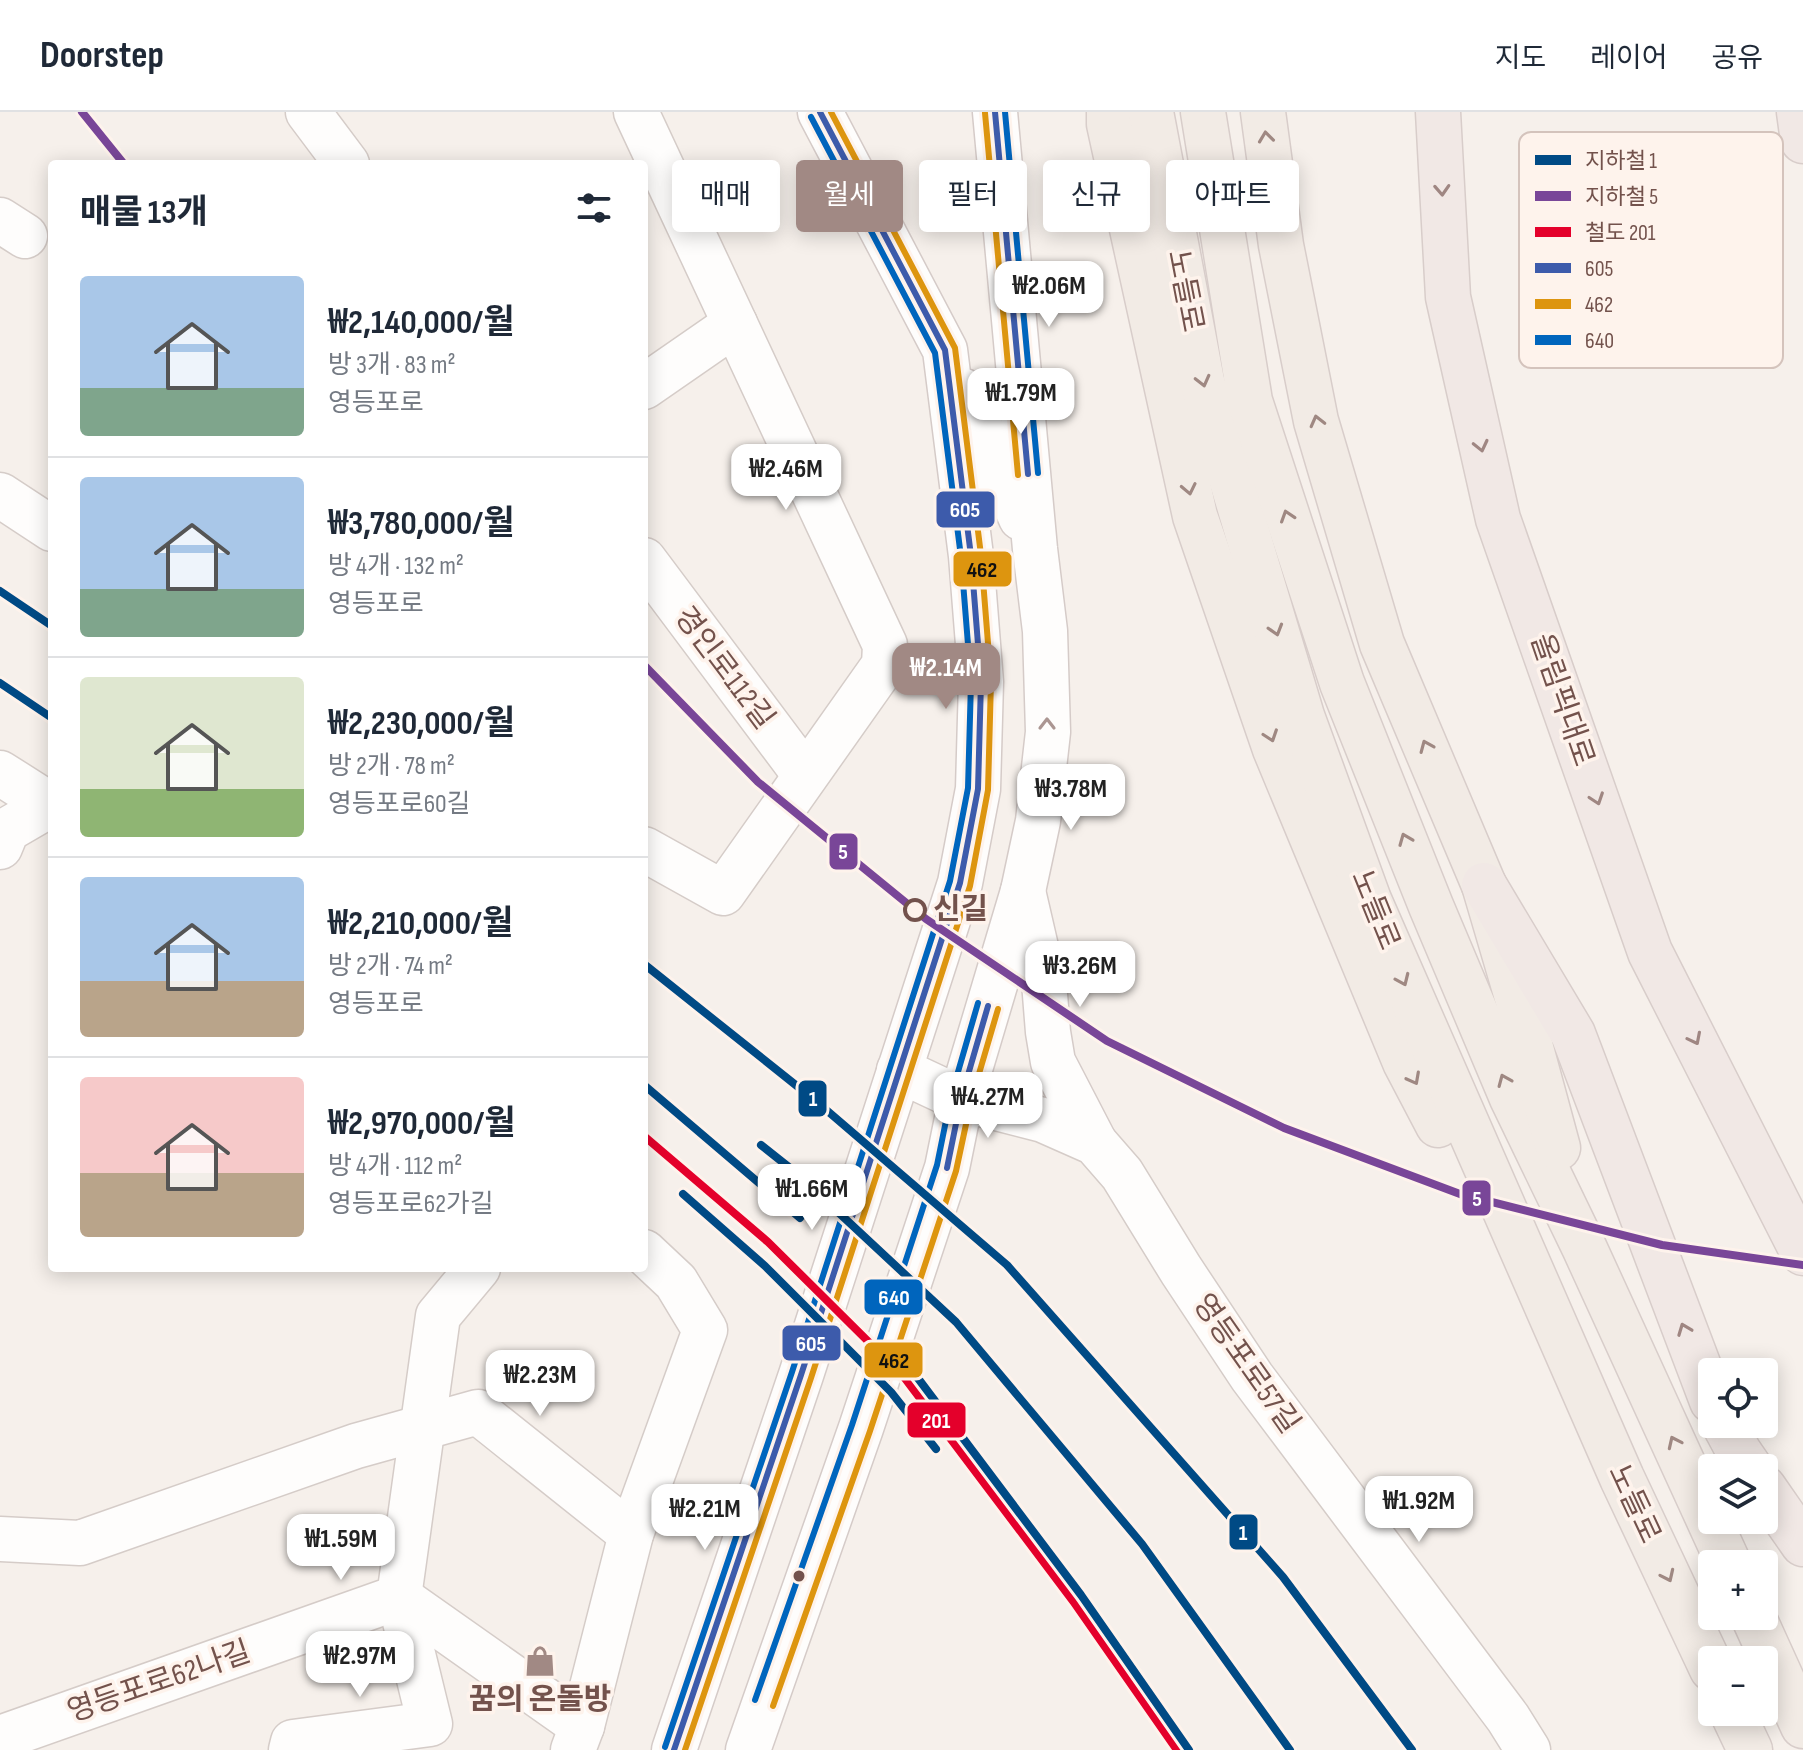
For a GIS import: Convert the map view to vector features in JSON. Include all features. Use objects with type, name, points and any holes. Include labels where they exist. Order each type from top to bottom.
[{"type":"highway","name":"올림픽대로","points":[[1438,112],[1448,297],[1498,519],[1650,952],[1803,1253]]},
{"type":"highway","points":[[1799,112],[1803,141]]},
{"type":"highway","points":[[1484,885],[1573,1034],[1698,1364]]},
{"type":"highway","points":[[1778,1508],[1803,1544]]},
{"type":"main road","points":[[1109,112],[1109,124],[1195,516],[1275,749],[1405,1062],[1622,1478]]},
{"type":"main road","name":"노들로","points":[[1151,112],[1202,381],[1302,716],[1369,900],[1622,1478],[1701,1646]]},
{"type":"main road","name":"노들로","points":[[1203,112],[1250,401],[1337,669],[1431,906],[1512,1098],[1723,1550]]},
{"type":"main road","points":[[1263,112],[1281,245],[1316,421],[1382,644],[1484,885],[1584,1247]]},
{"type":"main road","points":[[1759,1630],[1803,1726]]},
{"type":"main road","points":[[1739,1726],[1750,1750]]},
{"type":"street","points":[[308,112],[344,160]]},
{"type":"street","points":[[636,112],[885,645],[884,665],[723,893],[648,851]]},
{"type":"street","points":[[820,112],[945,350],[1035,549]]},
{"type":"street","points":[[748,1750],[861,1428],[947,1168],[961,1099],[1023,891],[1038,821],[1048,732],[1045,631],[995,112]]},
{"type":"street","points":[[648,384],[735,324]]},
{"type":"street","points":[[674,1750],[801,1375],[960,883],[978,789],[981,682],[971,556],[945,350]]},
{"type":"street","points":[[0,495],[48,526]]},
{"type":"street","name":"경인로112길","points":[[648,565],[805,775]]},
{"type":"street","points":[[0,773],[48,804]]},
{"type":"street","points":[[0,847],[7,830],[48,808]]},
{"type":"street","points":[[1023,891],[1044,982],[1053,1062],[1095,1143]]},
{"type":"street","name":"영등포로57길","points":[[893,1090],[961,1099],[1043,1120],[1095,1143],[1122,1174],[1252,1377],[1508,1718],[1528,1750]]},
{"type":"street","points":[[399,1597],[578,1738],[631,1534],[705,1330],[676,1282],[648,1256]]},
{"type":"street","points":[[291,1750],[293,1742],[430,1724],[399,1597],[438,1316],[475,1272]]},
{"type":"street","points":[[0,1539],[80,1543],[356,1446],[478,1412],[631,1534]]},
{"type":"street","name":"영등포로62나길","points":[[0,1738],[399,1597]]},
{"type":"metro line","name":"5","points":[[82,112],[121,160]]},
{"type":"metro line","name":"1","points":[[0,591],[48,623]]},
{"type":"metro line","name":"5","points":[[648,669],[758,782],[926,919],[1107,1041],[1284,1128],[1460,1194],[1662,1245],[1803,1265]]},
{"type":"metro line","name":"1","points":[[0,683],[48,715]]},
{"type":"metro line","name":"1","points":[[648,967],[817,1102],[1007,1265],[1283,1577],[1412,1750]]},
{"type":"metro line","name":"1","points":[[648,1088],[800,1218]]},
{"type":"metro line","name":"1","points":[[761,1145],[795,1172],[956,1322],[1142,1544],[1290,1750]]},
{"type":"metro line","name":"1","points":[[683,1194],[765,1266],[891,1392],[936,1449]]},
{"type":"metro line","name":"1","points":[[911,1369],[1081,1595],[1189,1750]]},
{"type":"rail line","name":"201","points":[[648,1139],[768,1242],[904,1377],[1073,1601],[1177,1750]]},
{"type":"transit line","name":"605","points":[[674,1750],[801,1375],[960,883],[978,789],[981,682],[971,556],[945,350],[820,112]]},
{"type":"transit line","name":"462","points":[[685,1750],[811,1378],[970,886],[988,790],[991,681],[981,555],[955,348],[831,112]]},
{"type":"transit line","name":"605","points":[[995,112],[1028,474]]},
{"type":"transit line","name":"640","points":[[1005,112],[1038,473]]},
{"type":"transit line","name":"462","points":[[985,113],[1018,475]]},
{"type":"transit line","name":"640","points":[[665,1747],[792,1372],[950,881],[968,788],[971,682],[961,557],[935,353],[811,117]]},
{"type":"transit line","name":"640","points":[[755,1700],[852,1425],[937,1165],[951,1096],[978,1003]]},
{"type":"transit line","name":"605","points":[[947,1168],[961,1099],[988,1006]]},
{"type":"transit line","name":"462","points":[[773,1706],[870,1431],[956,1171],[971,1101],[998,1009]]},
{"type":"place","name":"신길","points":[[915,910]]},
{"type":"place","name":"꿈의 온돌방","points":[[540,1661]]}]
